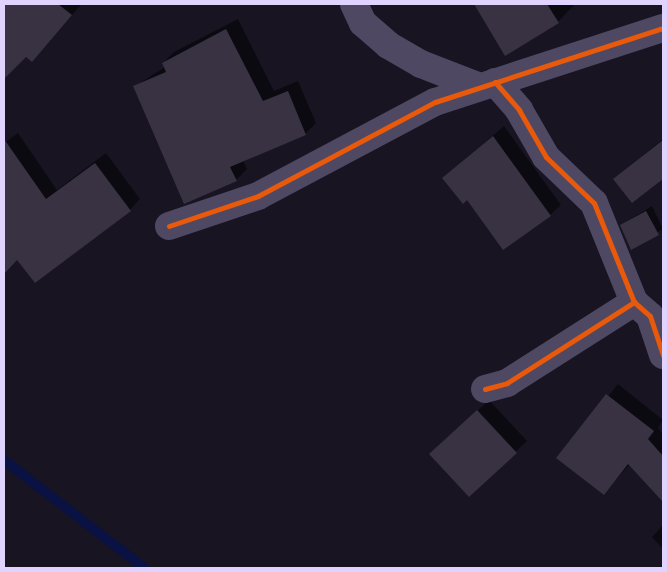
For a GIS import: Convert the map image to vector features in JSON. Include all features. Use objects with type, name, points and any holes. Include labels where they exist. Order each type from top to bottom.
[{"type":"street","points":[[354,4],[364,23],[388,45],[421,64],[487,84],[519,110],[546,157],[594,203],[634,302],[650,316],[663,355]]},
{"type":"street","points":[[169,226],[258,196],[435,102],[663,28]]},
{"type":"street","points":[[485,389],[507,383],[634,302]]},
{"type":"building","points":[[4,4],[58,4],[72,15],[32,62],[26,57],[4,79]]},
{"type":"building","points":[[474,4],[547,4],[559,23],[505,56]]},
{"type":"building","points":[[226,29],[263,101],[288,91],[306,135],[230,167],[237,181],[184,204],[133,86],[166,72],[162,63]]},
{"type":"building","points":[[493,136],[551,216],[503,250],[467,200],[463,204],[442,178]]},
{"type":"building","points":[[4,139],[46,199],[95,163],[131,211],[35,283],[17,260],[4,274]]},
{"type":"building","points":[[663,140],[663,179],[632,203],[613,179]]},
{"type":"building","points":[[646,211],[659,235],[631,250],[620,225]]},
{"type":"building","points":[[606,394],[654,431],[648,439],[663,456],[663,502],[628,464],[604,495],[556,458]]},
{"type":"building","points":[[477,410],[517,453],[469,497],[429,454]]},
{"type":"waterway","points":[[4,460],[144,568]]},
{"type":"cycle path","points":[[169,226],[258,196],[435,102],[663,28]]},
{"type":"cycle path","points":[[495,82],[519,110],[546,157],[594,203],[634,302],[650,316],[663,355]]},
{"type":"cycle path","points":[[485,389],[507,383],[634,302]]}]
